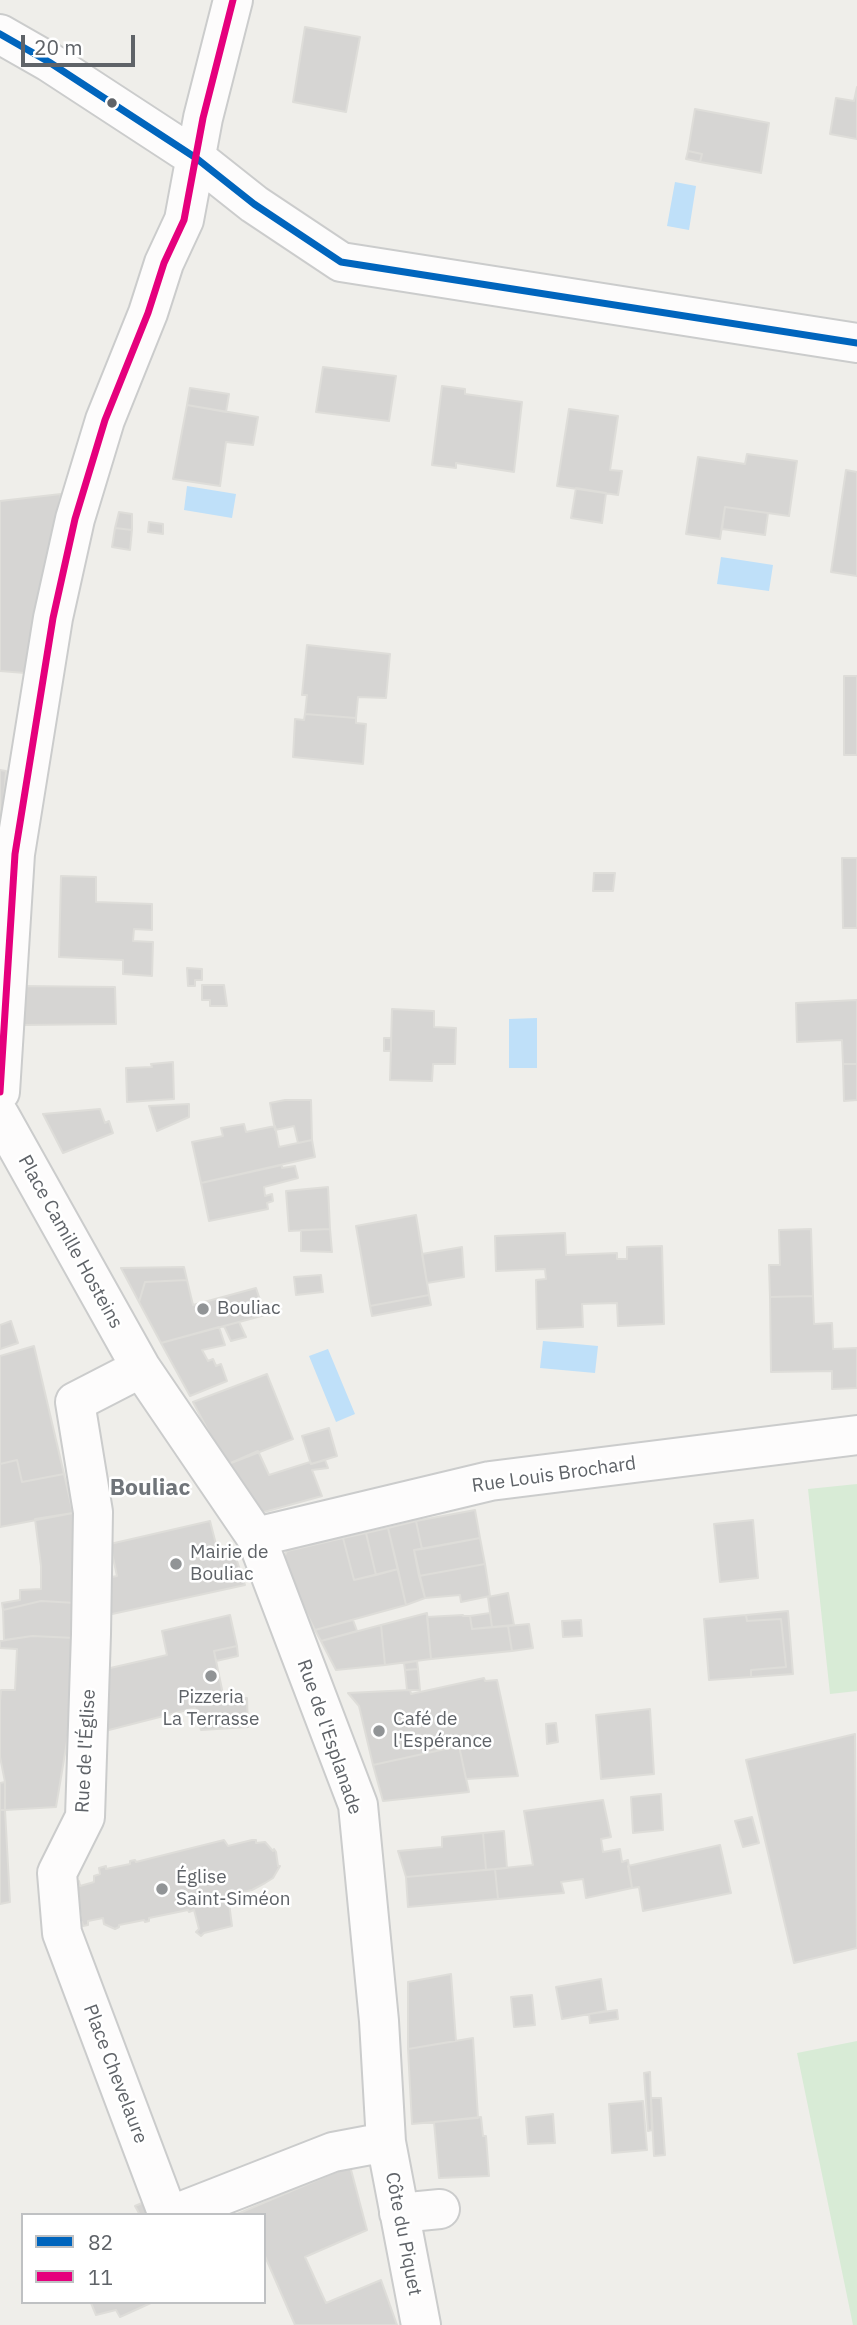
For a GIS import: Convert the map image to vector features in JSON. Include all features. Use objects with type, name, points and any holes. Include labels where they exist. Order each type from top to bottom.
[{"type":"street","points":[[0,1092],[15,854],[53,618],[75,519],[105,420],[171,247],[184,220],[203,118],[233,0]]},
{"type":"street","points":[[0,34],[49,62],[196,158],[254,204],[341,262],[857,343]]},
{"type":"street","name":"Place Camille Hosteins","points":[[0,1116],[141,1368],[256,1537]]},
{"type":"street","name":"Rue de l'Église","points":[[62,1933],[57,1873],[85,1817],[92,1564],[93,1512],[75,1402],[141,1368]]},
{"type":"street","name":"Rue Louis Brochard","points":[[256,1537],[491,1481],[857,1436]]},
{"type":"street","name":"Rue de l'Esplanade","points":[[256,1537],[358,1805],[376,1986],[387,2142]]},
{"type":"street","name":"Place Chevelaure","points":[[62,1933],[169,2213]]},
{"type":"street","name":"Place Chevelaure","points":[[175,2213],[333,2152],[387,2142]]},
{"type":"street","name":"Côte du Piquet","points":[[387,2142],[421,2325]]},
{"type":"street","points":[[399,2213],[440,2210]]},
{"type":"green space","points":[[857,1484],[857,1691],[830,1694],[808,1489]]},
{"type":"green space","points":[[857,2041],[857,2325],[853,2325],[797,2053]]},
{"type":"water","points":[[675,182],[696,186],[689,230],[667,226]]},
{"type":"water","points":[[187,486],[236,494],[232,518],[184,510]]},
{"type":"water","points":[[721,557],[773,565],[769,591],[717,584]]},
{"type":"water","points":[[537,1018],[537,1068],[509,1068],[509,1019]]},
{"type":"water","points":[[543,1341],[598,1346],[595,1373],[540,1368]]},
{"type":"water","points":[[328,1349],[355,1414],[336,1422],[309,1356]]},
{"type":"building","points":[[305,27],[360,37],[346,112],[293,102]]},
{"type":"building","points":[[857,87],[857,139],[830,134],[836,98],[854,101]]},
{"type":"building","points":[[695,109],[769,123],[761,173],[700,162],[702,154],[688,151]]},
{"type":"building","points":[[688,151],[702,154],[700,162],[686,159]]},
{"type":"building","points":[[323,367],[396,376],[389,421],[316,412]]},
{"type":"building","points":[[442,386],[465,389],[465,394],[522,402],[514,472],[456,463],[456,468],[432,465]]},
{"type":"building","points":[[190,388],[229,394],[226,412],[187,405]]},
{"type":"building","points":[[187,405],[258,417],[253,445],[226,442],[220,486],[173,479]]},
{"type":"building","points":[[569,409],[618,416],[610,470],[622,471],[618,495],[557,486]]},
{"type":"building","points":[[747,454],[797,461],[789,516],[725,507],[720,539],[686,534],[698,457],[745,464]]},
{"type":"building","points":[[846,470],[857,472],[857,576],[831,572]]},
{"type":"building","points":[[576,488],[606,493],[602,523],[571,518]]},
{"type":"building","points":[[61,494],[25,673],[0,671],[0,501]]},
{"type":"building","points":[[725,507],[768,513],[765,535],[722,529]]},
{"type":"building","points":[[119,512],[132,514],[132,530],[115,528]]},
{"type":"building","points":[[149,522],[163,524],[163,534],[148,532]]},
{"type":"building","points":[[115,528],[132,530],[130,550],[112,547]]},
{"type":"building","points":[[307,645],[390,654],[386,698],[358,697],[356,718],[305,714],[307,695],[302,695]]},
{"type":"building","points":[[844,676],[857,676],[857,755],[844,755]]},
{"type":"building","points":[[305,714],[356,718],[356,723],[366,724],[363,764],[293,757],[295,719],[304,720]]},
{"type":"building","points":[[0,770],[6,771],[0,853]]},
{"type":"building","points":[[842,858],[857,858],[857,928],[843,928]]},
{"type":"building","points":[[594,873],[615,873],[613,891],[593,891]]},
{"type":"building","points":[[61,876],[96,877],[96,902],[152,904],[152,930],[134,929],[133,941],[153,942],[152,976],[123,974],[123,960],[59,957]]},
{"type":"building","points":[[187,968],[202,969],[202,980],[195,980],[195,986],[188,986]]},
{"type":"building","points":[[202,985],[224,985],[227,1006],[210,1006],[210,1000],[202,1000]]},
{"type":"building","points":[[22,986],[115,987],[116,1024],[23,1025]]},
{"type":"building","points":[[857,1000],[857,1064],[843,1064],[842,1040],[797,1042],[796,1003]]},
{"type":"building","points":[[392,1009],[434,1011],[434,1027],[456,1028],[455,1064],[433,1064],[432,1081],[390,1080]]},
{"type":"building","points":[[384,1038],[391,1038],[391,1051],[384,1051]]},
{"type":"building","points":[[173,1062],[174,1099],[127,1102],[126,1068],[152,1067],[151,1064]]},
{"type":"building","points":[[843,1064],[857,1064],[857,1100],[844,1101]]},
{"type":"building","points":[[311,1100],[312,1140],[298,1143],[294,1126],[275,1130],[270,1103]]},
{"type":"building","points":[[189,1104],[189,1117],[157,1131],[149,1106]]},
{"type":"building","points":[[100,1109],[105,1123],[109,1121],[113,1133],[63,1153],[43,1114]]},
{"type":"building","points":[[244,1124],[246,1132],[275,1126],[279,1147],[312,1140],[315,1157],[201,1183],[192,1142],[223,1136],[221,1128]]},
{"type":"building","points":[[282,1165],[282,1168],[295,1166],[298,1178],[264,1187],[265,1196],[272,1194],[273,1201],[267,1203],[268,1209],[209,1221],[201,1183]]},
{"type":"building","points":[[328,1187],[330,1229],[289,1231],[286,1191]]},
{"type":"building","points":[[416,1215],[429,1295],[370,1306],[356,1226]]},
{"type":"building","points":[[330,1229],[332,1252],[301,1251],[301,1230]]},
{"type":"building","points":[[811,1229],[813,1296],[770,1297],[769,1265],[780,1265],[779,1230]]},
{"type":"building","points":[[565,1233],[566,1255],[617,1253],[617,1259],[627,1259],[627,1247],[662,1246],[664,1324],[618,1326],[617,1303],[582,1304],[583,1327],[537,1329],[536,1280],[546,1279],[545,1269],[496,1271],[495,1236]]},
{"type":"building","points":[[462,1247],[464,1277],[427,1283],[422,1254]]},
{"type":"building","points":[[184,1267],[187,1280],[145,1282],[139,1302],[121,1268]]},
{"type":"building","points":[[321,1275],[323,1292],[296,1295],[294,1277]]},
{"type":"building","name":"Bouliac","points":[[187,1280],[193,1305],[256,1288],[265,1315],[161,1343],[139,1302],[145,1282]]},
{"type":"building","points":[[429,1295],[431,1305],[372,1316],[370,1306]]},
{"type":"building","points":[[813,1296],[814,1324],[832,1323],[833,1349],[857,1348],[857,1388],[832,1389],[832,1371],[771,1372],[770,1297]]},
{"type":"building","points":[[11,1321],[18,1343],[0,1349],[0,1325]]},
{"type":"building","points":[[239,1322],[246,1337],[231,1341],[224,1326]]},
{"type":"building","points":[[219,1327],[225,1345],[202,1350],[208,1361],[213,1359],[216,1366],[221,1364],[227,1381],[190,1396],[161,1343]]},
{"type":"building","points":[[34,1346],[64,1474],[22,1482],[17,1460],[0,1464],[0,1356]]},
{"type":"building","points":[[267,1374],[293,1439],[226,1465],[193,1402]]},
{"type":"building","points":[[329,1428],[337,1456],[311,1464],[302,1436]]},
{"type":"building","points":[[258,1451],[269,1475],[325,1460],[328,1468],[312,1470],[322,1496],[253,1515],[226,1465]]},
{"type":"building","points":[[17,1460],[22,1482],[64,1474],[73,1513],[0,1527],[0,1464]]},
{"type":"building","points":[[475,1510],[480,1538],[422,1549],[416,1521]]},
{"type":"building","points":[[73,1513],[78,1565],[76,1603],[41,1601],[3,1610],[2,1603],[20,1600],[20,1590],[41,1589],[35,1519]]},
{"type":"building","points":[[753,1520],[758,1578],[720,1582],[714,1524]]},
{"type":"building","name":"Mairie de Bouliac","points":[[210,1521],[218,1552],[233,1549],[245,1585],[103,1616],[101,1579],[117,1576],[110,1544]]},
{"type":"building","points":[[416,1521],[422,1549],[414,1550],[425,1598],[406,1605],[388,1528]]},
{"type":"building","points":[[388,1528],[398,1569],[376,1575],[366,1533]]},
{"type":"building","points":[[366,1533],[376,1575],[354,1580],[343,1538]]},
{"type":"building","points":[[343,1538],[354,1580],[398,1569],[406,1605],[315,1630],[281,1563],[287,1551]]},
{"type":"building","points":[[480,1538],[485,1564],[419,1576],[414,1550]]},
{"type":"building","points":[[485,1564],[490,1596],[461,1602],[460,1595],[425,1598],[419,1576]]},
{"type":"building","points":[[508,1593],[514,1625],[492,1627],[488,1597]]},
{"type":"building","points":[[41,1601],[76,1603],[75,1638],[32,1636],[4,1640],[3,1610]]},
{"type":"building","points":[[788,1611],[793,1674],[751,1677],[751,1670],[786,1667],[781,1619],[747,1621],[746,1615]]},
{"type":"building","points":[[427,1613],[431,1659],[385,1665],[381,1625]]},
{"type":"building","points":[[490,1613],[492,1627],[472,1629],[470,1616]]},
{"type":"building","points":[[230,1615],[237,1646],[214,1651],[224,1699],[247,1698],[248,1727],[201,1730],[195,1708],[105,1731],[106,1669],[167,1655],[162,1631]]},
{"type":"building","points":[[746,1615],[747,1621],[781,1619],[786,1667],[751,1670],[751,1677],[709,1680],[704,1619]]},
{"type":"building","points":[[470,1616],[472,1629],[508,1626],[512,1651],[431,1659],[427,1617]]},
{"type":"building","points":[[353,1620],[357,1631],[321,1641],[315,1630]]},
{"type":"building","points":[[581,1620],[582,1636],[563,1637],[562,1621]]},
{"type":"building","points":[[529,1624],[533,1648],[512,1651],[508,1626]]},
{"type":"building","points":[[381,1625],[385,1665],[336,1670],[321,1641]]},
{"type":"building","points":[[32,1636],[75,1638],[73,1706],[56,1807],[5,1810],[5,1782],[0,1757],[0,1701],[1,1690],[15,1690],[17,1649],[0,1648],[0,1641]]},
{"type":"building","points":[[237,1646],[238,1656],[216,1661],[214,1651]]},
{"type":"building","points":[[417,1661],[418,1669],[405,1670],[404,1663]]},
{"type":"building","points":[[418,1669],[420,1690],[407,1690],[405,1670]]},
{"type":"building","points":[[484,1678],[485,1681],[497,1680],[518,1776],[466,1779],[459,1746],[373,1765],[359,1706],[348,1693],[410,1690],[411,1694]]},
{"type":"building","points":[[650,1709],[654,1774],[601,1779],[596,1715]]},
{"type":"building","points":[[556,1723],[558,1742],[547,1744],[546,1724]]},
{"type":"building","points":[[855,1734],[857,1948],[794,1963],[746,1760]]},
{"type":"building","points":[[459,1746],[469,1792],[383,1801],[373,1765]]},
{"type":"building","points":[[5,1782],[5,1810],[0,1810],[0,1783]]},
{"type":"building","points":[[661,1794],[663,1830],[633,1833],[631,1797]]},
{"type":"building","points":[[603,1800],[611,1837],[601,1839],[603,1852],[620,1849],[622,1862],[628,1860],[632,1888],[586,1898],[583,1879],[561,1882],[564,1893],[498,1899],[495,1869],[533,1865],[524,1811]]},
{"type":"building","points":[[0,1810],[5,1810],[10,1902],[0,1904]]},
{"type":"building","points":[[752,1817],[759,1843],[743,1847],[735,1821]]},
{"type":"building","points":[[504,1831],[507,1868],[486,1870],[483,1833]]},
{"type":"building","points":[[483,1833],[486,1870],[406,1877],[398,1851],[442,1847],[442,1837]]},
{"type":"building","name":"Église Saint-Siméon","points":[[224,1840],[228,1846],[252,1840],[256,1840],[256,1843],[265,1842],[276,1852],[280,1866],[273,1878],[265,1883],[252,1890],[228,1895],[232,1926],[201,1936],[196,1932],[199,1929],[194,1910],[149,1918],[149,1921],[145,1922],[144,1920],[119,1925],[115,1929],[104,1924],[103,1918],[88,1921],[88,1925],[83,1926],[82,1922],[78,1923],[76,1917],[81,1916],[73,1883],[79,1881],[80,1886],[94,1882],[94,1876],[100,1874],[99,1868],[130,1864],[130,1861],[136,1862]]},
{"type":"building","points":[[720,1845],[731,1893],[643,1911],[639,1887],[632,1888],[628,1866]]},
{"type":"building","points":[[495,1869],[498,1899],[408,1907],[406,1877]]},
{"type":"building","points":[[451,1974],[456,2041],[408,2049],[408,1982]]},
{"type":"building","points":[[601,1979],[606,2011],[562,2019],[556,1987]]},
{"type":"building","points":[[532,1995],[535,2025],[514,2027],[511,1997]]},
{"type":"building","points":[[617,2010],[618,2019],[590,2023],[589,2014]]},
{"type":"building","points":[[473,2038],[478,2118],[412,2124],[408,2049]]},
{"type":"building","points":[[650,2072],[652,2130],[648,2131],[644,2073]]},
{"type":"building","points":[[651,2098],[661,2098],[665,2155],[654,2156]]},
{"type":"building","points":[[643,2101],[647,2150],[612,2153],[609,2104]]},
{"type":"building","points":[[553,2114],[555,2143],[528,2144],[526,2117]]},
{"type":"building","points":[[481,2117],[483,2136],[486,2136],[489,2176],[439,2178],[434,2122]]},
{"type":"building","points":[[350,2166],[367,2230],[305,2257],[326,2303],[381,2280],[397,2325],[295,2325],[266,2259],[266,2213],[240,2213]]},
{"type":"building","points":[[149,2200],[150,2213],[139,2213],[135,2206]]},
{"type":"building","points":[[91,2304],[149,2304],[120,2317],[116,2310],[96,2315]]},
{"type":"transit line","name":"11","points":[[0,1092],[15,854],[53,618],[75,519],[105,420],[148,313],[164,263],[184,220],[203,118],[233,0]]},
{"type":"transit line","name":"82","points":[[0,34],[49,62],[196,158],[254,204],[341,262],[857,343]]},
{"type":"place","name":"Bouliac","points":[[203,1309]]},
{"type":"place","name":"Mairie de Bouliac","points":[[176,1564]]},
{"type":"place","name":"Pizzeria La Terrasse","points":[[211,1676]]},
{"type":"place","name":"Café de l'Espérance","points":[[379,1731]]},
{"type":"place","name":"Église Saint-Siméon","points":[[162,1889]]},
{"type":"district","name":"Bouliac","points":[[150,1488]]}]
